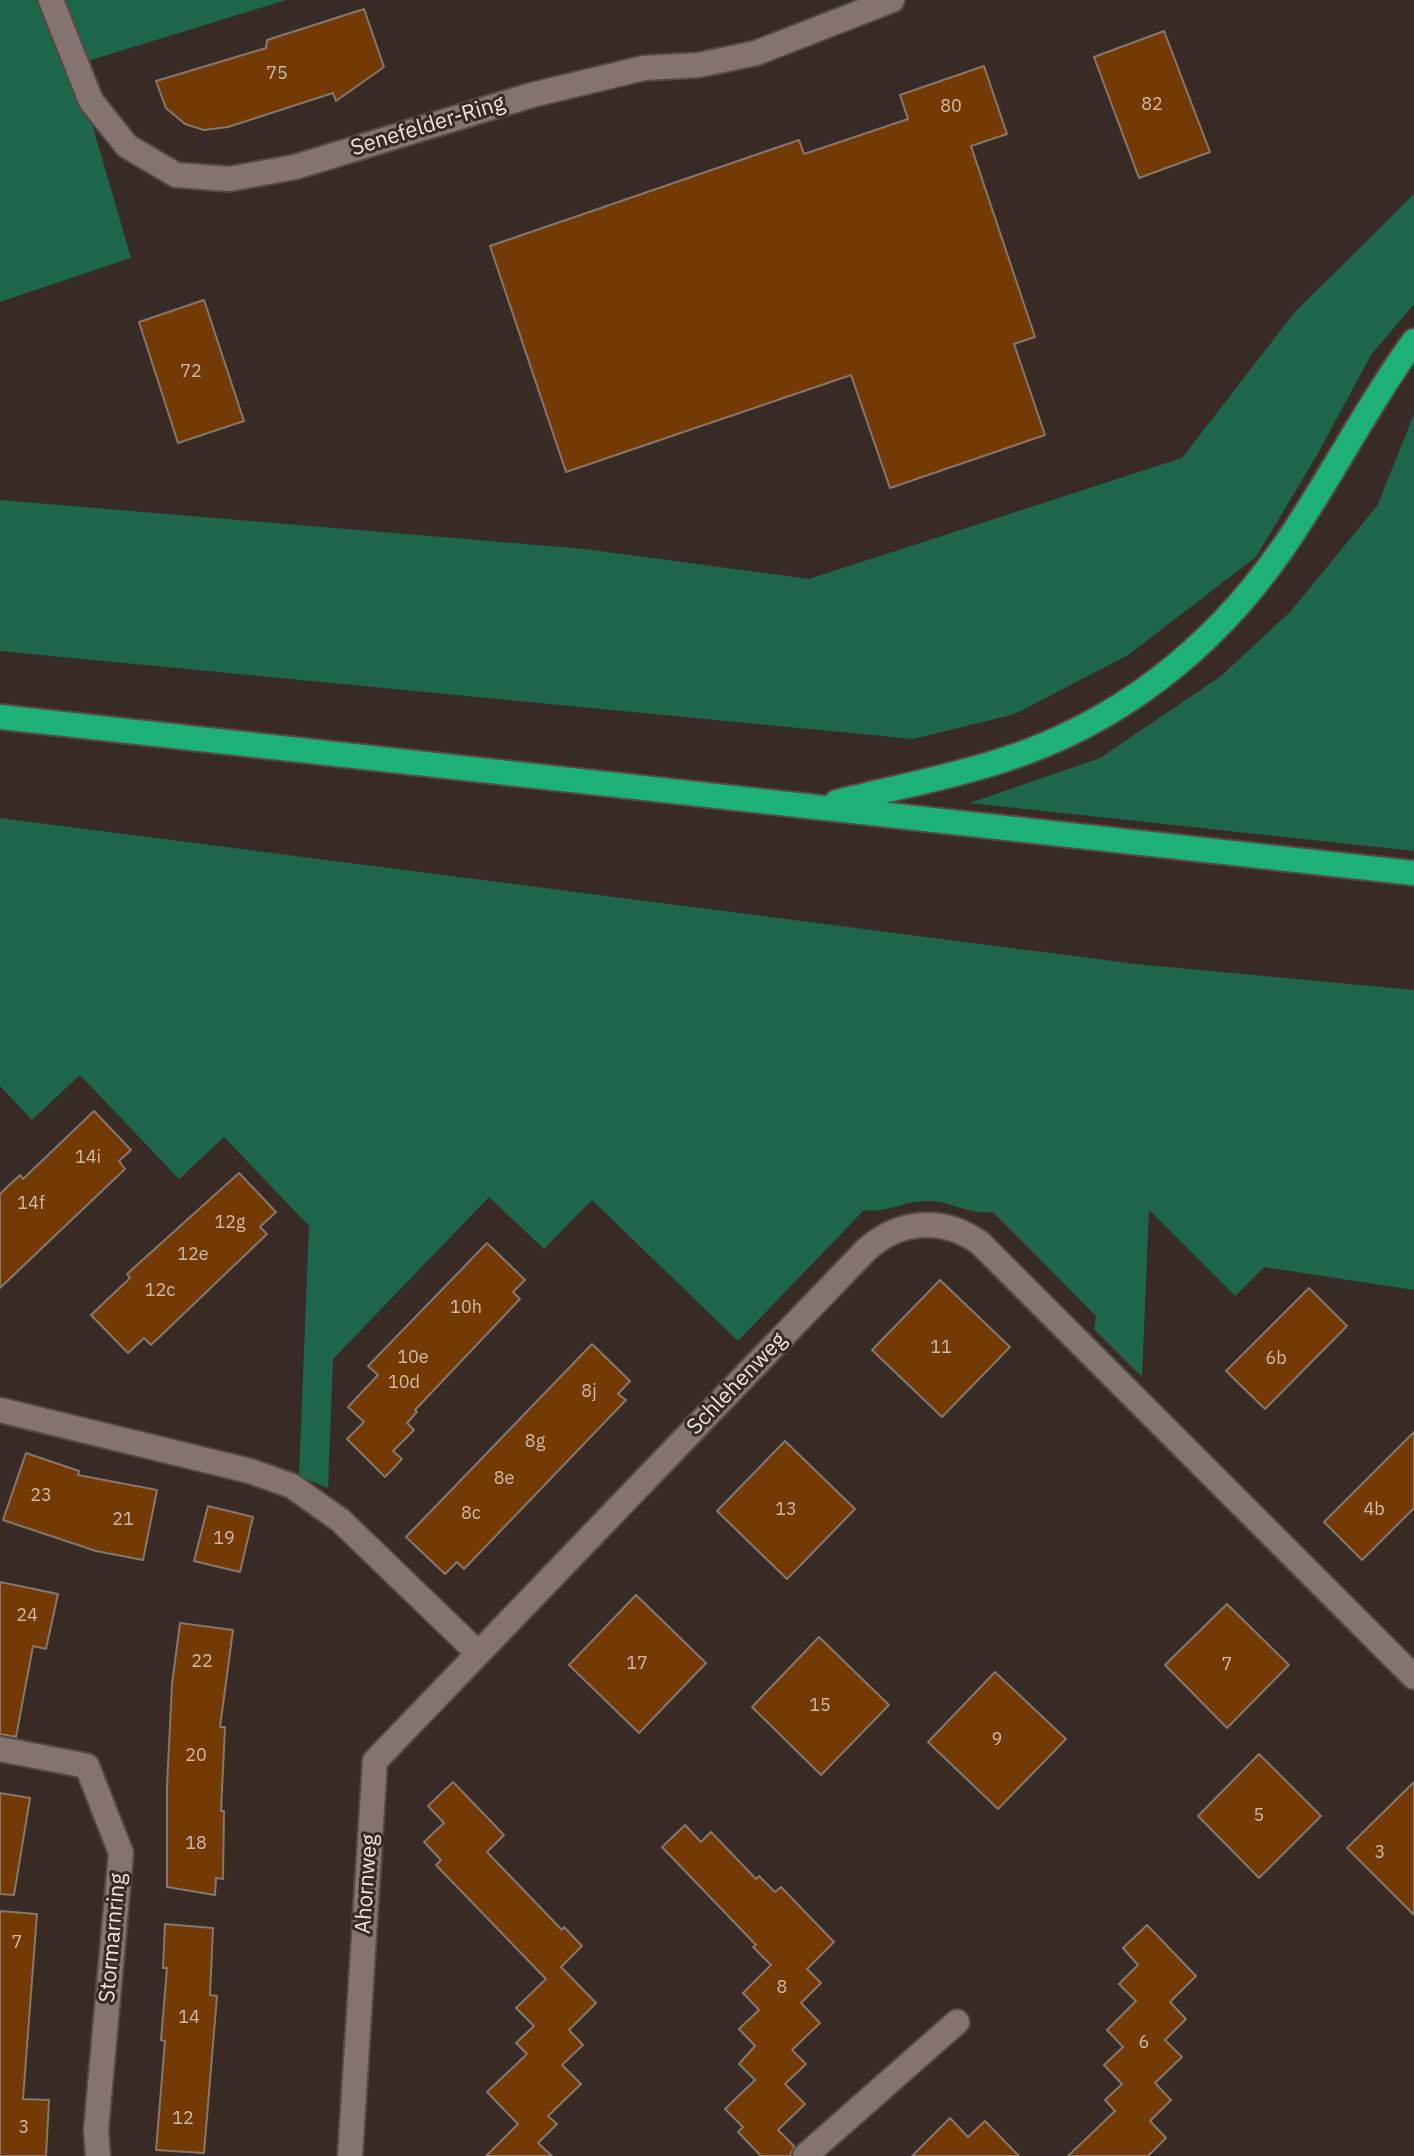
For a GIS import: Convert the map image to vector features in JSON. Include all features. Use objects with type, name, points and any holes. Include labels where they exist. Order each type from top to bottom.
[{"type":"highway","points":[[821,806],[1002,761],[1059,739],[1108,713],[1172,670],[1250,593],[1282,550],[1384,382],[1414,341]]},
{"type":"highway","points":[[0,717],[1414,873]]},
{"type":"street","name":"Senefelder-Ring","points":[[51,0],[91,101],[127,146],[176,175],[229,179],[295,167],[546,91],[644,68],[699,65],[756,53],[892,0]]},
{"type":"street","name":"Schlehenweg","points":[[478,1653],[866,1250],[889,1233],[926,1224],[964,1232],[987,1249],[1414,1677]]},
{"type":"street","points":[[0,1410],[250,1471],[292,1486],[340,1520],[478,1653]]},
{"type":"street","name":"Ahornweg","points":[[350,2156],[375,1761],[478,1653]]},
{"type":"street","name":"Stormarnring","points":[[0,1749],[87,1766],[121,1853],[96,2130],[98,2156]]},
{"type":"street","points":[[805,2156],[957,2022]]},
{"type":"green space","points":[[0,0],[286,0],[75,65],[131,258],[0,302]]},
{"type":"green space","points":[[1414,194],[1414,304],[1371,355],[1317,455],[1256,557],[1128,655],[1015,714],[913,739],[0,651],[0,500],[585,549],[809,579],[1182,458],[1294,313]]},
{"type":"green space","points":[[1414,414],[1414,851],[970,803],[1100,758],[1221,676],[1290,612],[1377,506]]},
{"type":"green space","points":[[0,818],[1136,964],[1414,990],[1414,1290],[1264,1267],[1235,1296],[1149,1210],[1142,1377],[1094,1329],[1096,1316],[993,1212],[976,1212],[935,1201],[918,1202],[864,1210],[738,1341],[592,1200],[544,1249],[489,1197],[333,1359],[328,1488],[299,1476],[309,1226],[224,1137],[179,1179],[80,1075],[32,1120],[0,1086]]},
{"type":"building","points":[[364,9],[384,67],[336,101],[333,93],[228,127],[204,130],[185,124],[166,108],[156,81],[266,48],[267,40]]},
{"type":"building","points":[[1164,31],[1210,152],[1139,178],[1094,57]]},
{"type":"building","points":[[984,66],[1007,134],[971,146],[1035,337],[1014,344],[1045,435],[890,488],[851,375],[566,472],[490,246],[799,140],[804,154],[908,119],[900,95]]},
{"type":"building","points":[[204,300],[244,421],[178,443],[139,322]]},
{"type":"building","points":[[94,1111],[131,1150],[119,1161],[125,1169],[0,1288],[0,1194],[20,1175],[23,1179]]},
{"type":"building","points":[[239,1173],[276,1212],[260,1227],[267,1234],[151,1345],[144,1338],[128,1353],[91,1315],[130,1278],[127,1274]]},
{"type":"building","points":[[487,1243],[525,1280],[513,1292],[520,1299],[415,1410],[417,1412],[407,1423],[414,1430],[393,1451],[402,1459],[385,1477],[347,1439],[364,1422],[348,1407],[378,1375],[368,1366]]},
{"type":"building","points":[[940,1280],[1010,1347],[942,1417],[872,1350]]},
{"type":"building","points":[[1309,1288],[1347,1326],[1265,1409],[1226,1371]]},
{"type":"building","points":[[592,1344],[630,1381],[618,1394],[626,1400],[464,1569],[457,1562],[445,1574],[406,1537]]},
{"type":"building","points":[[1414,1432],[1414,1508],[1362,1560],[1324,1522]]},
{"type":"building","points":[[785,1441],[855,1509],[787,1579],[717,1511]]},
{"type":"building","points":[[26,1453],[79,1471],[78,1475],[157,1490],[143,1560],[96,1551],[3,1520]]},
{"type":"building","points":[[208,1506],[253,1517],[240,1572],[194,1561]]},
{"type":"building","points":[[0,1582],[58,1594],[46,1649],[33,1646],[16,1737],[0,1734]]},
{"type":"building","points":[[636,1595],[706,1663],[639,1733],[569,1665]]},
{"type":"building","points":[[1227,1604],[1289,1665],[1227,1728],[1165,1665]]},
{"type":"building","points":[[180,1623],[233,1630],[220,1727],[225,1727],[221,1811],[224,1811],[223,1879],[216,1878],[215,1895],[167,1887],[167,1786],[172,1684]]},
{"type":"building","points":[[819,1637],[889,1705],[821,1775],[752,1707]]},
{"type":"building","points":[[995,1672],[1066,1739],[998,1809],[928,1742]]},
{"type":"building","points":[[1259,1754],[1321,1816],[1259,1878],[1198,1816]]},
{"type":"building","points":[[453,1782],[504,1835],[487,1852],[562,1930],[564,1927],[582,1946],[561,1967],[596,2003],[569,2030],[583,2045],[562,2065],[581,2084],[548,2116],[557,2124],[538,2143],[552,2156],[486,2156],[518,2124],[487,2092],[527,2054],[516,2043],[534,2026],[516,2008],[546,1979],[436,1865],[441,1860],[424,1842],[444,1823],[428,1806]]},
{"type":"building","points":[[1414,1782],[1414,1915],[1347,1848]]},
{"type":"building","points":[[0,1793],[30,1798],[14,1895],[0,1894]]},
{"type":"building","points":[[685,1825],[701,1842],[711,1832],[756,1879],[759,1876],[775,1892],[781,1887],[834,1942],[807,1969],[821,1983],[801,2003],[820,2023],[792,2050],[806,2064],[785,2084],[805,2104],[778,2130],[794,2146],[790,2156],[761,2156],[738,2132],[743,2127],[725,2109],[755,2080],[739,2064],[755,2046],[739,2029],[759,2010],[743,1993],[771,1965],[753,1947],[756,1945],[662,1847]]},
{"type":"building","points":[[0,1911],[37,1914],[23,2099],[49,2100],[46,2156],[0,2156]]},
{"type":"building","points":[[165,1924],[213,1928],[210,1995],[217,1996],[204,2153],[156,2150],[165,2041],[161,2040],[167,1968],[163,1968]]},
{"type":"building","points":[[1147,1925],[1196,1976],[1170,2002],[1186,2019],[1165,2040],[1182,2057],[1155,2083],[1171,2100],[1150,2121],[1166,2138],[1148,2156],[1068,2156],[1115,2111],[1105,2100],[1122,2084],[1104,2065],[1123,2047],[1107,2030],[1136,2001],[1119,1984],[1138,1965],[1123,1948]]},
{"type":"building","points":[[950,2118],[968,2137],[985,2121],[1019,2156],[912,2156]]}]
